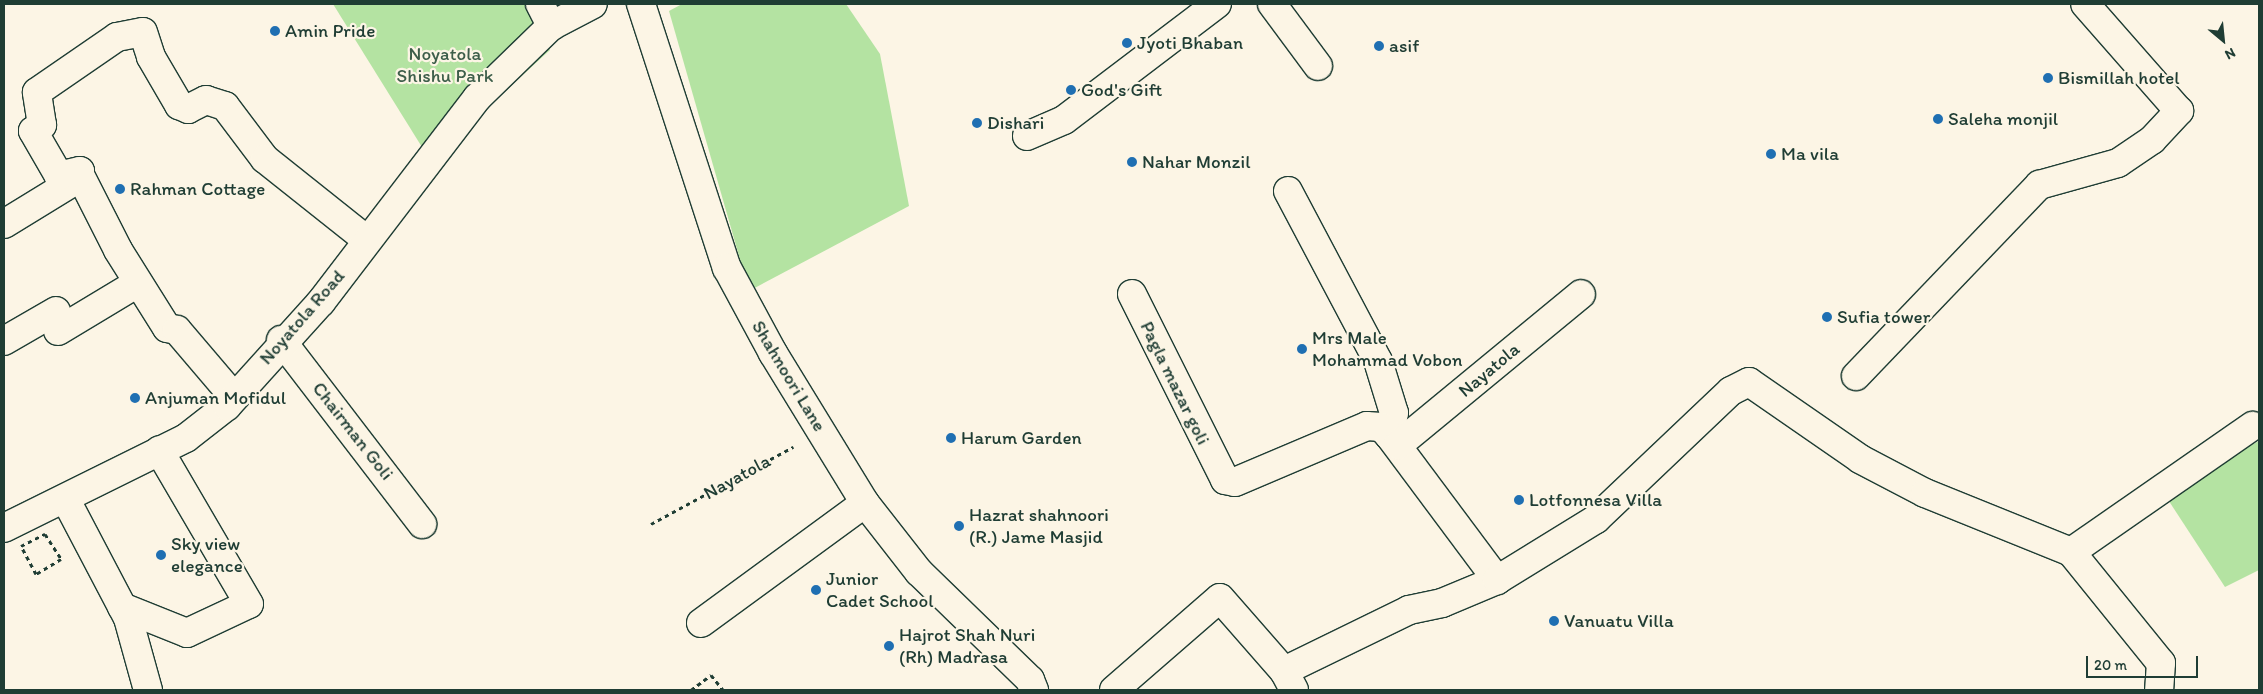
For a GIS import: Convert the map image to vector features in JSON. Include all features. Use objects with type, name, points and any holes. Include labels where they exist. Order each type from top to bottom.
[{"type":"street","name":"Noyatola Road","points":[[12,537],[66,500],[159,450],[186,438],[234,397],[281,340],[321,302],[366,240],[477,98],[545,15],[593,4]]},
{"type":"street","name":"Shahnoori Lane","points":[[641,4],[727,268],[865,503],[919,572],[1030,680],[1034,690]]},
{"type":"street","points":[[1027,136],[1064,120],[1217,4]]},
{"type":"street","points":[[1272,4],[1318,66]]},
{"type":"street","points":[[1856,376],[2039,185],[2118,163],[2152,140],[2179,111],[2085,4]]},
{"type":"street","points":[[80,173],[59,176],[33,131],[42,124],[37,92],[117,37],[143,32],[151,57],[179,105],[188,110],[206,100],[226,106],[265,159],[366,240]]},
{"type":"street","points":[[4,224],[70,185],[80,173]]},
{"type":"street","points":[[80,173],[138,283],[167,328],[177,330],[234,397]]},
{"type":"street","points":[[1288,191],[1378,361],[1394,413],[1394,440],[1498,580]]},
{"type":"street","points":[[4,341],[57,321],[138,283]]},
{"type":"street","name":"Pagla mazar goli","points":[[1132,294],[1218,472],[1235,482],[1367,426],[1381,426],[1394,440]]},
{"type":"street","name":"Nayatola","points":[[1394,440],[1581,294]]},
{"type":"street","name":"Chairman Goli","points":[[281,340],[422,524]]},
{"type":"street","points":[[1114,690],[1220,598],[1289,681],[1409,610],[1442,603],[1498,580],[1596,519],[1731,390],[1749,382],[1860,459],[1926,493],[2071,552],[2161,663],[2158,690]]},
{"type":"street","points":[[2071,552],[2252,426]]},
{"type":"street","points":[[122,608],[187,633],[249,604],[159,450]]},
{"type":"street","points":[[66,500],[122,608],[143,660],[148,690]]},
{"type":"street","points":[[701,623],[865,503]]},
{"type":"path","name":"Nayatola","points":[[652,524],[822,431]]},
{"type":"path","points":[[45,534],[60,559],[36,574],[12,537],[45,534]]},
{"type":"path","points":[[691,690],[711,675],[723,690]]},
{"type":"green space","name":"Noyatola Shishu Park","points":[[333,4],[528,4],[550,50],[430,160]]},
{"type":"green space","points":[[682,4],[846,4],[880,54],[909,206],[749,291],[669,11]]},
{"type":"green space","points":[[2259,441],[2259,570],[2225,587],[2163,492]]},
{"type":"place","name":"Amin Pride","points":[[275,31]]},
{"type":"place","name":"Jyoti Bhaban","points":[[1127,43]]},
{"type":"place","name":"asif","points":[[1379,46]]},
{"type":"place","name":"Bismillah hotel","points":[[2048,78]]},
{"type":"place","name":"God's Gift","points":[[1071,90]]},
{"type":"place","name":"Saleha monjil","points":[[1938,119]]},
{"type":"place","name":"Dishari","points":[[977,123]]},
{"type":"place","name":"Ma vila","points":[[1771,154]]},
{"type":"place","name":"Nahar Monzil","points":[[1132,162]]},
{"type":"place","name":"Rahman Cottage","points":[[120,189]]},
{"type":"place","name":"Sufia tower","points":[[1827,317]]},
{"type":"place","name":"Mrs Male Mohammad Vobon","points":[[1302,349]]},
{"type":"place","name":"Anjuman Mofidul","points":[[135,398]]},
{"type":"place","name":"Harum Garden","points":[[951,438]]},
{"type":"place","name":"Lotfonnesa Villa","points":[[1519,500]]},
{"type":"place","name":"Hazrat shahnoori (R.) Jame Masjid","points":[[959,526]]},
{"type":"place","name":"Sky view elegance","points":[[161,555]]},
{"type":"place","name":"Junior Cadet School","points":[[816,590]]},
{"type":"place","name":"Vanuatu Villa","points":[[1554,621]]},
{"type":"place","name":"Hajrot Shah Nuri (Rh) Madrasa","points":[[889,646]]}]
